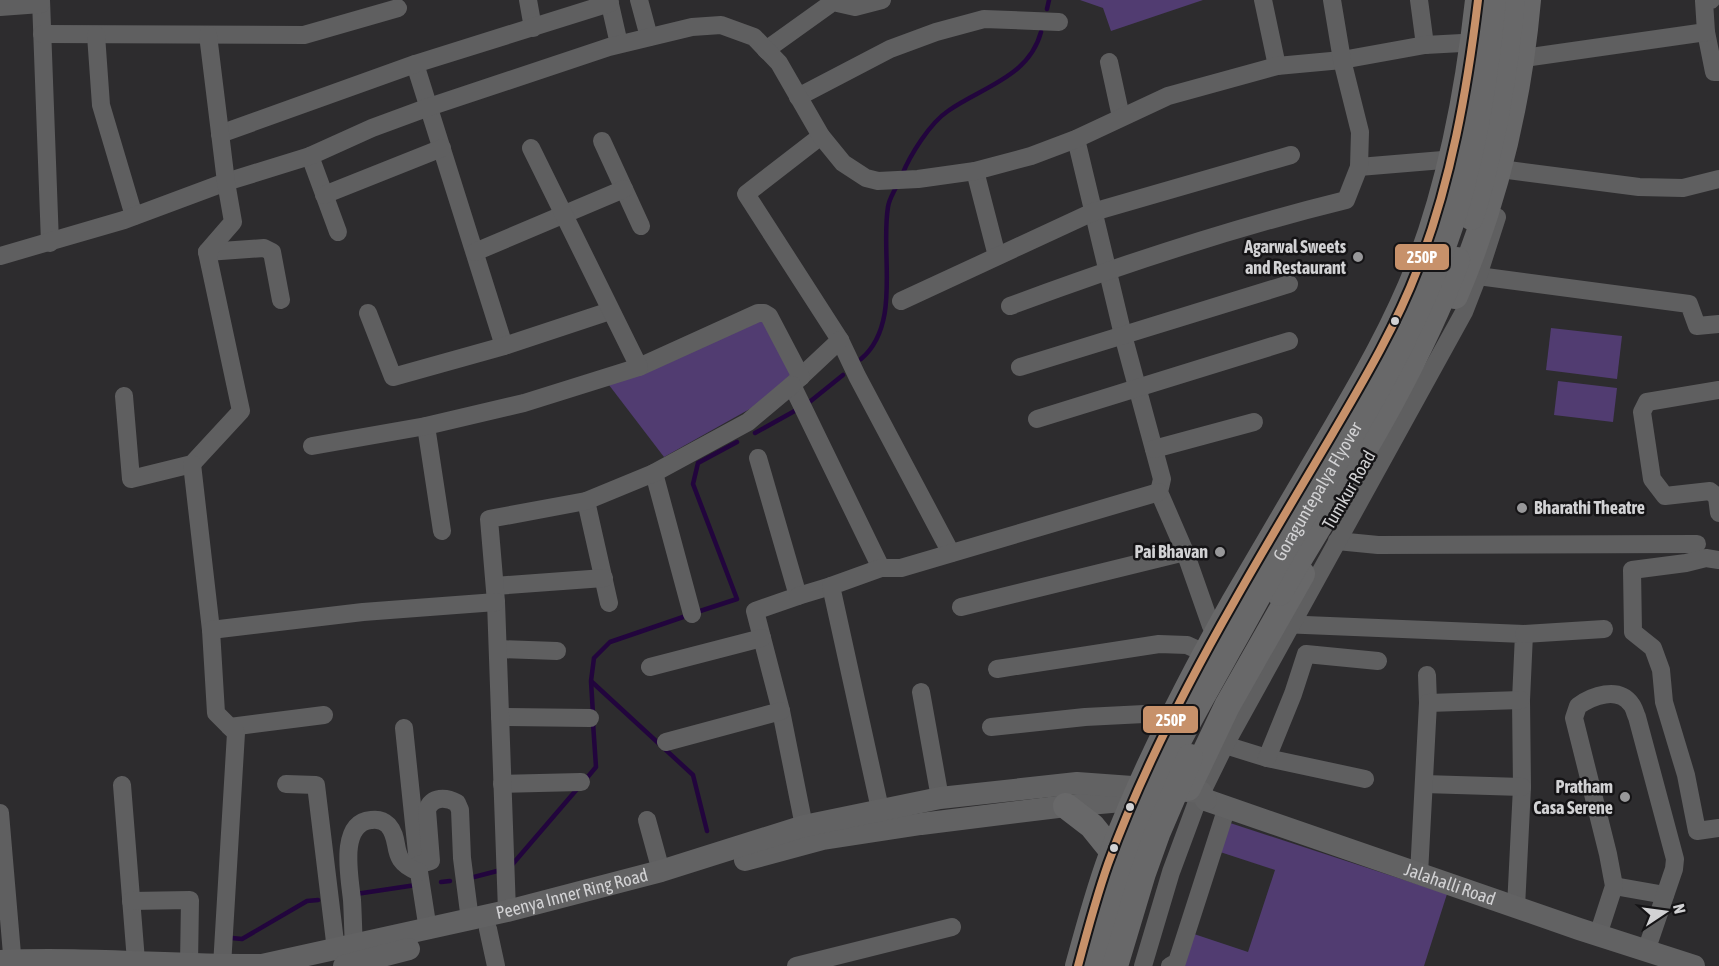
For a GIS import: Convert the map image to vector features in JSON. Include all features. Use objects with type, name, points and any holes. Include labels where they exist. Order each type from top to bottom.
[{"type":"highway","points":[[1078,966],[1110,859],[1171,720],[1234,603],[1363,381],[1417,271],[1450,169],[1463,103],[1478,0]]},
{"type":"highway","name":"Goraguntepalya Flyover","points":[[1095,966],[1126,866],[1170,759],[1294,532],[1388,370],[1431,279],[1462,189],[1475,137],[1493,0]]},
{"type":"highway","name":"Goraguntepalya Flyover","points":[[1114,966],[1143,873],[1190,755],[1264,619],[1370,439],[1416,356],[1440,305],[1470,220],[1494,131],[1505,71],[1512,0]]},
{"type":"highway","name":"Tumkur Road","points":[[1128,966],[1156,870],[1200,799],[1227,706],[1281,632],[1443,324],[1472,256],[1494,184],[1512,111],[1528,0]]},
{"type":"highway","points":[[1066,806],[1092,826],[1110,859]]},
{"type":"main road","name":"Peenya Inner Ring Road","points":[[333,957],[428,930],[479,925],[507,911],[661,871],[804,826],[880,809],[939,798],[1077,783],[1142,784]]},
{"type":"main road","name":"Peenya Inner Ring Road","points":[[8,962],[136,961],[222,966],[262,965],[333,957],[479,925],[823,839],[1066,806],[1142,784]]},
{"type":"main road","name":"Jalahalli Road","points":[[1142,784],[1200,799],[1646,951],[1667,962],[1694,966]]},
{"type":"street","points":[[528,0],[533,28]]},
{"type":"street","points":[[639,0],[649,37]]},
{"type":"street","points":[[766,50],[833,2],[855,7],[882,0]]},
{"type":"street","points":[[1263,0],[1276,66]]},
{"type":"street","points":[[1010,306],[1107,270],[1346,200],[1359,167],[1360,132],[1342,60],[1332,0]]},
{"type":"street","points":[[1419,0],[1425,45]]},
{"type":"street","points":[[1142,784],[1151,743],[1164,713],[1211,626],[1365,357],[1411,255],[1443,160],[1456,98],[1466,0]]},
{"type":"street","points":[[1143,966],[1171,872],[1200,799],[1225,745],[1281,632],[1337,541],[1464,312],[1498,215],[1522,112],[1539,0]]},
{"type":"street","points":[[1711,0],[1704,1],[1706,32],[1714,72],[1719,72]]},
{"type":"street","points":[[0,7],[41,2],[50,243]]},
{"type":"street","points":[[220,134],[415,64],[610,2],[619,44]]},
{"type":"street","points":[[42,34],[304,34],[398,8]]},
{"type":"street","points":[[798,97],[890,50],[936,32],[984,19],[1059,22]]},
{"type":"street","points":[[0,256],[50,243],[134,216],[226,182],[310,156],[372,128],[429,107],[619,44],[692,27],[721,25],[754,37],[779,63],[821,136],[853,171],[872,180],[899,180],[975,171],[1030,156],[1076,138],[1168,96],[1276,66],[1342,60],[1425,45],[1462,43]]},
{"type":"street","points":[[1531,57],[1706,32]]},
{"type":"street","points":[[96,35],[101,105],[134,216]]},
{"type":"street","points":[[207,252],[233,222],[208,35]]},
{"type":"street","points":[[1109,62],[1121,117]]},
{"type":"street","points":[[415,64],[504,346]]},
{"type":"street","points":[[821,136],[746,194],[840,340],[951,553]]},
{"type":"street","points":[[1076,138],[1123,335],[1162,479],[1159,492],[1185,552],[1211,626]]},
{"type":"street","points":[[602,141],[641,226]]},
{"type":"street","points":[[324,195],[442,148]]},
{"type":"street","points":[[531,148],[639,368]]},
{"type":"street","points":[[901,301],[1093,213],[1291,155]]},
{"type":"street","points":[[310,156],[338,232]]},
{"type":"street","points":[[1359,167],[1443,160]]},
{"type":"street","points":[[1508,170],[1639,187],[1683,188],[1719,178]]},
{"type":"street","points":[[975,171],[997,256]]},
{"type":"street","points":[[475,252],[624,189]]},
{"type":"street","points":[[207,252],[264,248],[272,252],[281,300]]},
{"type":"street","points":[[124,396],[131,479],[192,464],[241,411],[207,252]]},
{"type":"street","points":[[1478,276],[1689,304],[1698,326],[1719,324]]},
{"type":"street","points":[[1020,367],[1289,284]]},
{"type":"street","points":[[368,313],[393,377],[504,346],[610,311]]},
{"type":"street","points":[[312,446],[426,426],[524,402],[639,368],[758,313],[764,313],[769,316],[800,394],[881,568]]},
{"type":"street","points":[[507,911],[496,594],[489,519],[586,501],[654,473],[800,394],[840,340]]},
{"type":"street","points":[[1037,419],[1289,341]]},
{"type":"street","points":[[1719,390],[1647,402],[1642,412],[1652,479],[1665,496],[1710,491],[1717,498],[1719,513]]},
{"type":"street","points":[[1154,449],[1254,422]]},
{"type":"street","points":[[426,426],[442,531]]},
{"type":"street","points":[[758,458],[798,596]]},
{"type":"street","points":[[192,464],[211,630],[216,713],[236,733],[222,966]]},
{"type":"street","points":[[654,473],[692,614]]},
{"type":"street","points":[[804,826],[781,711],[755,611],[881,568],[901,568],[1159,492]]},
{"type":"street","points":[[586,501],[609,603]]},
{"type":"street","points":[[1337,541],[1378,545],[1697,544]]},
{"type":"street","points":[[961,607],[1185,552]]},
{"type":"street","points":[[1719,560],[1706,558],[1632,570],[1633,632],[1653,648],[1661,670],[1664,702],[1686,775],[1697,831],[1719,828]]},
{"type":"street","points":[[211,630],[363,612],[604,578]]},
{"type":"street","points":[[831,586],[880,809]]},
{"type":"street","points":[[1281,632],[1524,634],[1604,629]]},
{"type":"street","points":[[1281,632],[1306,654],[1378,661]]},
{"type":"street","points":[[1516,907],[1522,787],[1521,700],[1524,634]]},
{"type":"street","points":[[650,668],[762,638]]},
{"type":"street","points":[[997,669],[1159,644],[1187,645],[1198,650]]},
{"type":"street","points":[[498,649],[557,651]]},
{"type":"street","points":[[1267,758],[1293,694],[1306,654]]},
{"type":"street","points":[[1419,874],[1428,703],[1427,675]]},
{"type":"street","points":[[921,692],[939,798]]},
{"type":"street","points":[[1598,935],[1614,886],[1574,718],[1578,706],[1601,694],[1619,696],[1631,703],[1637,717],[1675,859],[1646,951]]},
{"type":"street","points":[[1428,703],[1521,700]]},
{"type":"street","points":[[666,742],[781,711]]},
{"type":"street","points":[[991,727],[1085,717],[1164,713]]},
{"type":"street","points":[[230,727],[324,715]]},
{"type":"street","points":[[500,717],[590,718]]},
{"type":"street","points":[[404,728],[428,930]]},
{"type":"street","points":[[1225,745],[1267,758],[1365,779]]},
{"type":"street","points":[[502,784],[581,782]]},
{"type":"street","points":[[286,784],[316,785],[333,957]]},
{"type":"street","points":[[1424,784],[1522,787]]},
{"type":"street","points":[[122,785],[136,961]]},
{"type":"street","points":[[419,868],[431,861],[427,810],[434,800],[449,798],[457,803],[460,810],[462,858],[479,925],[495,966]]},
{"type":"street","points":[[1174,965],[1200,799]]},
{"type":"street","points":[[0,813],[8,962]]},
{"type":"street","points":[[333,957],[351,895],[348,859],[351,837],[356,826],[366,820],[378,819],[387,824],[392,832],[398,856],[403,862],[419,868]]},
{"type":"street","points":[[647,820],[661,871]]},
{"type":"street","points":[[1067,966],[1094,876],[1110,859]]},
{"type":"street","points":[[1614,886],[1665,895]]},
{"type":"street","points":[[131,901],[190,900],[189,964]]},
{"type":"street","points":[[796,966],[952,927]]},
{"type":"shaded area","points":[[1080,0],[1203,0],[1111,31],[1103,8]]},
{"type":"shaded area","points":[[771,311],[805,378],[664,457],[609,385]]},
{"type":"shaded area","points":[[1551,328],[1622,336],[1617,379],[1546,370]]},
{"type":"shaded area","points":[[1558,381],[1617,388],[1613,422],[1554,415]]},
{"type":"shaded area","points":[[1224,821],[1447,894],[1424,966],[1185,966],[1174,963],[1185,931],[1248,952],[1275,870],[1214,850]]},
{"type":"waterway","points":[[1047,9],[1049,0]]},
{"type":"waterway","points":[[902,175],[915,149],[934,123],[948,111],[1015,70],[1035,47],[1041,32]]},
{"type":"waterway","points":[[861,359],[874,344],[885,308],[886,226],[890,198],[897,185]]},
{"type":"waterway","points":[[807,404],[843,375]]},
{"type":"waterway","points":[[755,433],[800,408]]},
{"type":"waterway","points":[[697,612],[737,599],[693,484],[698,463],[737,442]]},
{"type":"waterway","points":[[593,714],[591,681],[594,658],[610,642],[689,615]]},
{"type":"waterway","points":[[592,682],[693,775],[707,831]]},
{"type":"waterway","points":[[586,779],[596,767],[593,723]]},
{"type":"waterway","points":[[511,866],[578,788]]},
{"type":"waterway","points":[[474,877],[501,870]]},
{"type":"waterway","points":[[441,882],[450,881]]},
{"type":"waterway","points":[[356,894],[416,885]]},
{"type":"waterway","points":[[232,938],[242,939],[307,901],[318,900]]},
{"type":"transit line","name":"250P","points":[[1078,966],[1108,864],[1165,730],[1234,602],[1368,373],[1409,290],[1430,236],[1449,169],[1469,68],[1478,0]]},
{"type":"place","name":"Agarwal Sweets and Restaurant","points":[[1358,257]]},
{"type":"place","name":"Bharathi Theatre","points":[[1522,508]]},
{"type":"place","name":"Pai Bhavan","points":[[1220,552]]},
{"type":"place","name":"Pratham Casa Serene","points":[[1625,797]]}]
